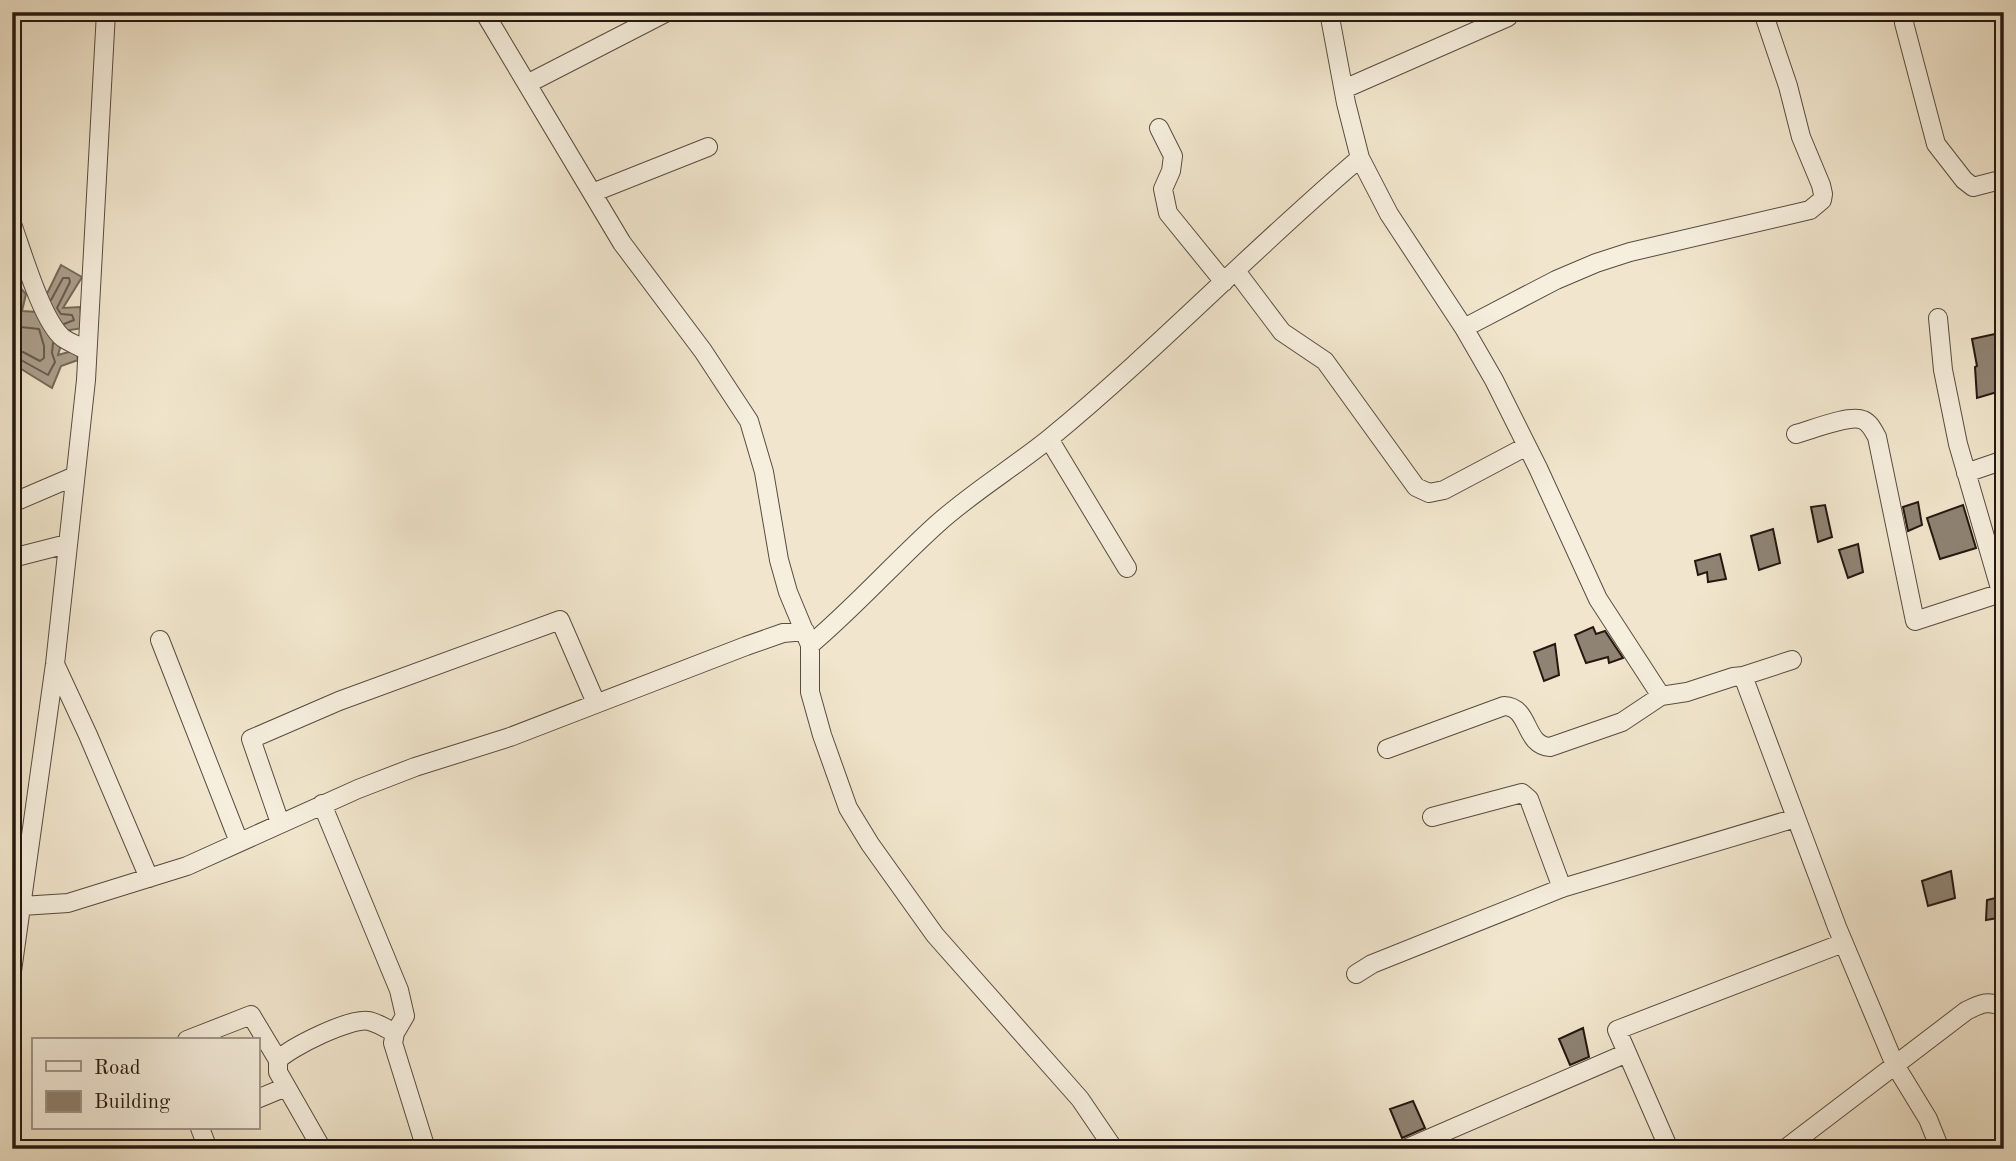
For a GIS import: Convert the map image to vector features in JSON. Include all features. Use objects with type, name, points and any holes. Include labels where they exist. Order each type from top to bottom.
[{"type":"street","points":[[12,971],[17,905],[55,664],[75,476],[87,351],[106,12]]},
{"type":"street","points":[[484,12],[636,264],[690,334],[749,421],[764,472],[770,515],[788,592],[807,638],[810,692],[848,808],[870,844],[935,935],[1080,1099],[1114,1149]]},
{"type":"street","points":[[527,83],[667,12]]},
{"type":"street","points":[[1329,12],[1360,158],[1390,214],[1464,328],[1494,380],[1598,599],[1661,696]]},
{"type":"street","points":[[1464,328],[1556,280],[1596,263],[1630,252],[1810,210],[1822,200],[1824,194],[1801,137],[1788,86],[1763,12]]},
{"type":"street","points":[[1908,12],[1904,23],[1937,144],[1964,180],[1973,187],[2004,179]]},
{"type":"street","points":[[1344,89],[1508,18]]},
{"type":"street","points":[[1159,128],[1173,156],[1171,171],[1163,189],[1168,213],[1282,332],[1325,361],[1416,487],[1429,493],[1444,490],[1527,446]]},
{"type":"street","points":[[592,194],[708,147]]},
{"type":"street","points":[[17,905],[68,903],[187,866],[322,804],[415,767],[510,737],[783,633],[807,638],[847,614],[937,524],[1049,439],[1317,194],[1360,158]]},
{"type":"street","points":[[12,224],[37,292],[54,328],[63,338],[87,351]]},
{"type":"street","points":[[1796,434],[1855,418],[1872,427],[1877,437],[1915,621],[2003,598],[1958,444],[1943,370],[1938,318]]},
{"type":"street","points":[[1049,439],[1127,568]]},
{"type":"street","points":[[1966,473],[2004,460]]},
{"type":"street","points":[[12,503],[75,476]]},
{"type":"street","points":[[12,558],[67,544]]},
{"type":"street","points":[[280,823],[251,739],[339,701],[560,620],[596,703]]},
{"type":"street","points":[[160,640],[239,842]]},
{"type":"street","points":[[1387,749],[1504,706],[1512,706],[1519,712],[1535,742],[1550,747],[1622,722],[1661,696],[1687,692],[1792,660]]},
{"type":"street","points":[[55,664],[149,878]]},
{"type":"street","points":[[1743,676],[1843,943],[1895,1065],[1928,1119],[1941,1149]]},
{"type":"street","points":[[1432,817],[1522,793],[1529,799],[1562,888]]},
{"type":"street","points":[[322,804],[399,990],[405,1016],[395,1033],[393,1043],[426,1149]]},
{"type":"street","points":[[1356,974],[1372,964],[1562,888],[1796,818]]},
{"type":"street","points":[[1669,1149],[1618,1030],[1843,943]]},
{"type":"street","points":[[1785,1149],[1966,1012],[1983,1003],[1994,1002],[2004,1008]]},
{"type":"street","points":[[192,1038],[251,1015],[278,1060],[278,1072],[322,1149]]},
{"type":"street","points":[[278,1060],[286,1052],[349,1023],[367,1020],[395,1033]]},
{"type":"street","points":[[1405,1149],[1627,1054]]},
{"type":"street","points":[[259,1097],[286,1087]]},
{"type":"street","points":[[201,1130],[208,1149]]},
{"type":"water","points":[[61,265],[82,277],[63,308],[80,307],[83,328],[51,333],[63,338],[58,355],[76,350],[78,360],[61,366],[52,388],[18,367],[12,369],[12,279],[26,294],[22,311],[38,312]]},
{"type":"building","points":[[2004,332],[2004,390],[1977,398],[1977,366],[1972,339]]},
{"type":"building","points":[[1918,502],[1922,525],[1908,531],[1903,507]]},
{"type":"building","points":[[1825,505],[1832,537],[1818,542],[1811,507]]},
{"type":"building","points":[[1963,505],[1976,548],[1940,559],[1927,518]]},
{"type":"building","points":[[1773,529],[1780,563],[1759,570],[1751,536]]},
{"type":"building","points":[[1858,544],[1863,572],[1848,578],[1839,550]]},
{"type":"building","points":[[1720,554],[1726,579],[1708,582],[1707,572],[1698,575],[1695,561]]},
{"type":"building","points":[[1593,627],[1596,634],[1605,631],[1623,658],[1609,663],[1608,657],[1586,663],[1575,635]]},
{"type":"building","points":[[1555,644],[1559,675],[1544,681],[1534,652]]},
{"type":"building","points":[[1951,871],[1955,898],[1928,906],[1922,881]]},
{"type":"building","points":[[2004,896],[2004,917],[1986,920],[1987,900]]},
{"type":"building","points":[[1583,1028],[1589,1057],[1570,1065],[1559,1039]]},
{"type":"building","points":[[1413,1101],[1425,1128],[1402,1138],[1390,1109]]}]
